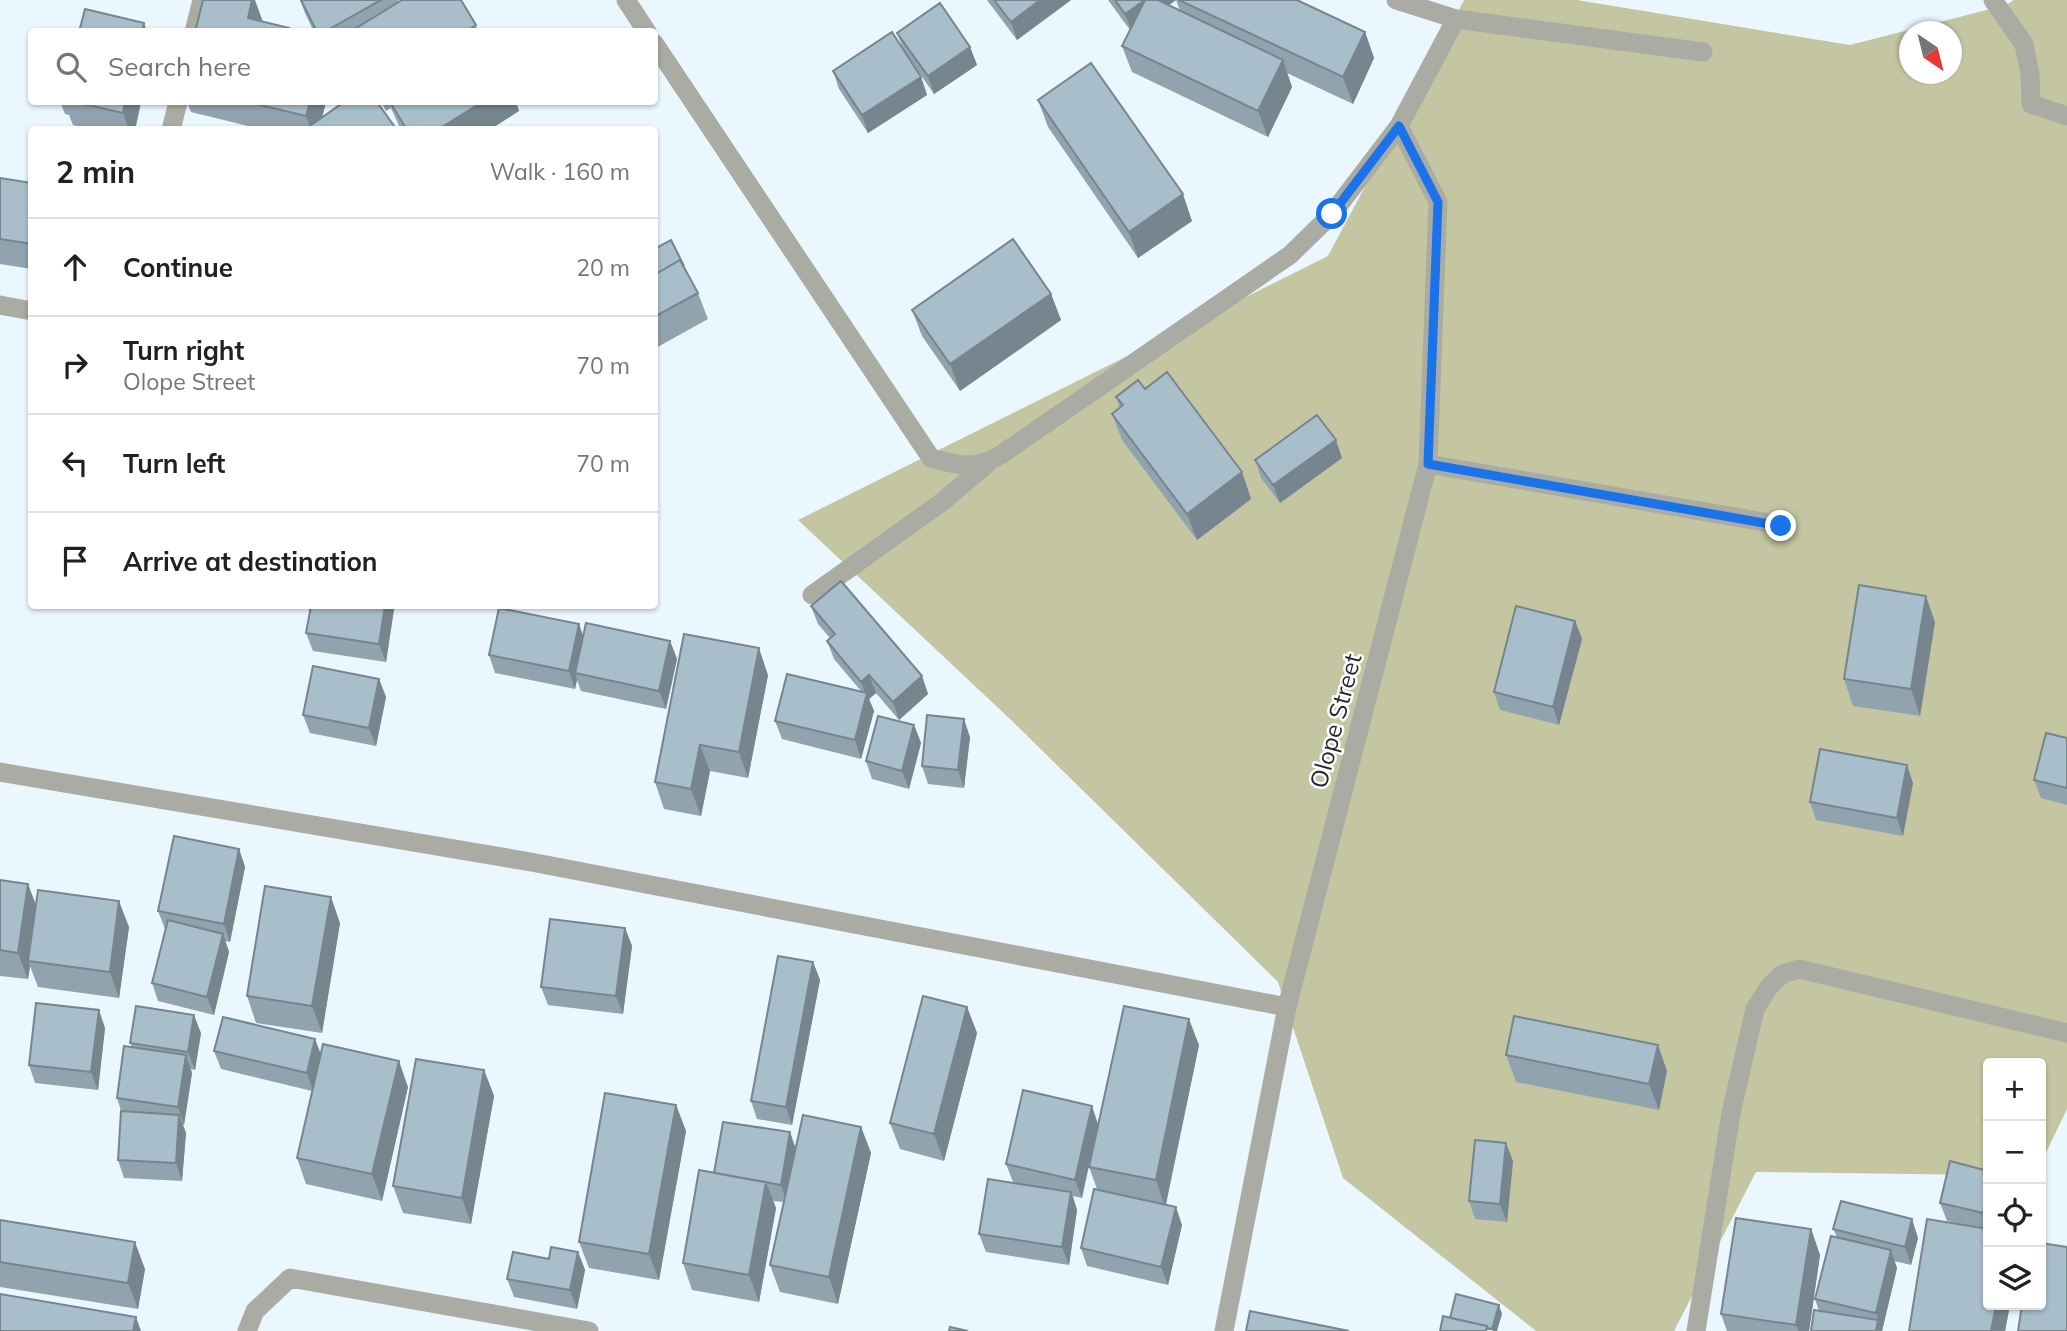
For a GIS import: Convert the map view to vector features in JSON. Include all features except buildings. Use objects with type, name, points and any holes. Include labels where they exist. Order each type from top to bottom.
[{"type":"street","points":[[195,28],[202,0]]},
{"type":"street","points":[[625,0],[643,28]]},
{"type":"street","points":[[1396,0],[1456,19],[1703,52]]},
{"type":"street","points":[[1993,0],[2024,44],[2030,75],[2031,104],[2067,116]]},
{"type":"street","points":[[812,595],[942,502],[988,463],[1290,255],[1332,214],[1399,126],[1456,19]]},
{"type":"street","points":[[658,49],[931,458],[960,466],[988,463]]},
{"type":"street","points":[[172,126],[177,105]]},
{"type":"street","name":"Olope Street","points":[[1224,1331],[1287,1007],[1428,464],[1438,202],[1399,126]]},
{"type":"street","points":[[0,305],[28,310]]},
{"type":"street","points":[[1428,464],[1781,526]]},
{"type":"street","points":[[0,772],[531,862],[1287,1007]]},
{"type":"street","points":[[1696,1331],[1731,1114],[1755,1009],[1769,987],[1782,974],[1799,969],[2067,1033]]},
{"type":"street","points":[[247,1331],[255,1311],[290,1278],[589,1331]]},
{"type":"green space","points":[[1464,0],[1577,0],[1850,45],[1899,32],[1899,84],[1962,84],[1962,21],[1944,21],[2006,5],[2014,0],[2067,0],[2067,1109],[2046,1153],[2046,1058],[1983,1058],[1983,1175],[1756,1172],[1674,1331],[1536,1331],[1343,1178],[1278,982],[1009,718],[798,520],[1328,256]]},
{"type":"route","points":[[1332,214],[1399,126],[1438,202],[1428,464],[1781,526]]}]
